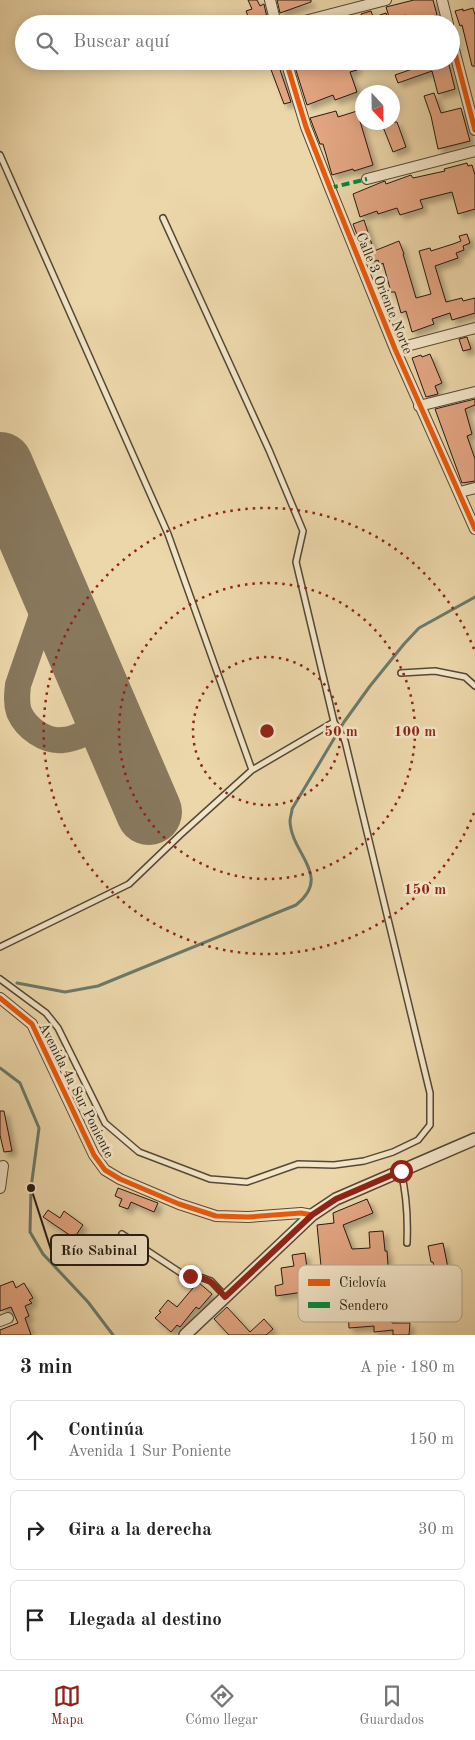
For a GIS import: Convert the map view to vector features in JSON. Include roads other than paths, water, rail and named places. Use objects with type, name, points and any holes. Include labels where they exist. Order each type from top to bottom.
[{"type":"street","points":[[270,0],[274,15]]},
{"type":"street","points":[[328,15],[386,0]]},
{"type":"street","points":[[442,0],[446,15]]},
{"type":"street","name":"Calle 3 Oriente Norte","points":[[289,70],[306,127],[395,349],[475,529]]},
{"type":"street","points":[[459,70],[475,130]]},
{"type":"street","points":[[368,179],[475,151]]},
{"type":"street","points":[[395,349],[475,328]]},
{"type":"street","points":[[420,406],[475,392]]},
{"type":"street","points":[[460,492],[475,488]]},
{"type":"street","name":"Avenida 4a Sur Poniente","points":[[0,998],[32,1024],[94,1155],[105,1170],[120,1179],[179,1204],[216,1216],[248,1217],[302,1213],[312,1215]]},
{"type":"street","points":[[185,1335],[312,1215],[336,1199],[475,1139]]},
{"type":"street","points":[[0,1188],[4,1166]]},
{"type":"lane","points":[[0,155],[168,534],[252,770]]},
{"type":"lane","points":[[0,979],[46,1013],[58,1028],[105,1123],[139,1152],[210,1179],[247,1182],[298,1164],[334,1165],[364,1161],[393,1152],[418,1140],[430,1125],[430,1093],[343,735],[335,723],[296,562],[303,531],[269,450],[163,218]]},
{"type":"lane","points":[[401,673],[435,671],[466,678],[475,686]]},
{"type":"lane","points":[[0,947],[129,884],[252,770],[335,723]]},
{"type":"lane","points":[[401,1171],[408,1208],[408,1243]]},
{"type":"lane","points":[[122,1234],[184,1274],[211,1281],[225,1297]]},
{"type":"waterway","points":[[17,983],[65,992],[98,986],[296,905],[306,894],[311,884],[311,874],[292,833],[290,821],[292,809],[344,722],[404,644],[419,628],[475,597]]},
{"type":"waterway","points":[[0,1068],[20,1083],[39,1128],[31,1188],[30,1232],[43,1254],[88,1302],[113,1335]]},
{"type":"place","name":"Río Sabinal","points":[[31,1188]]}]
